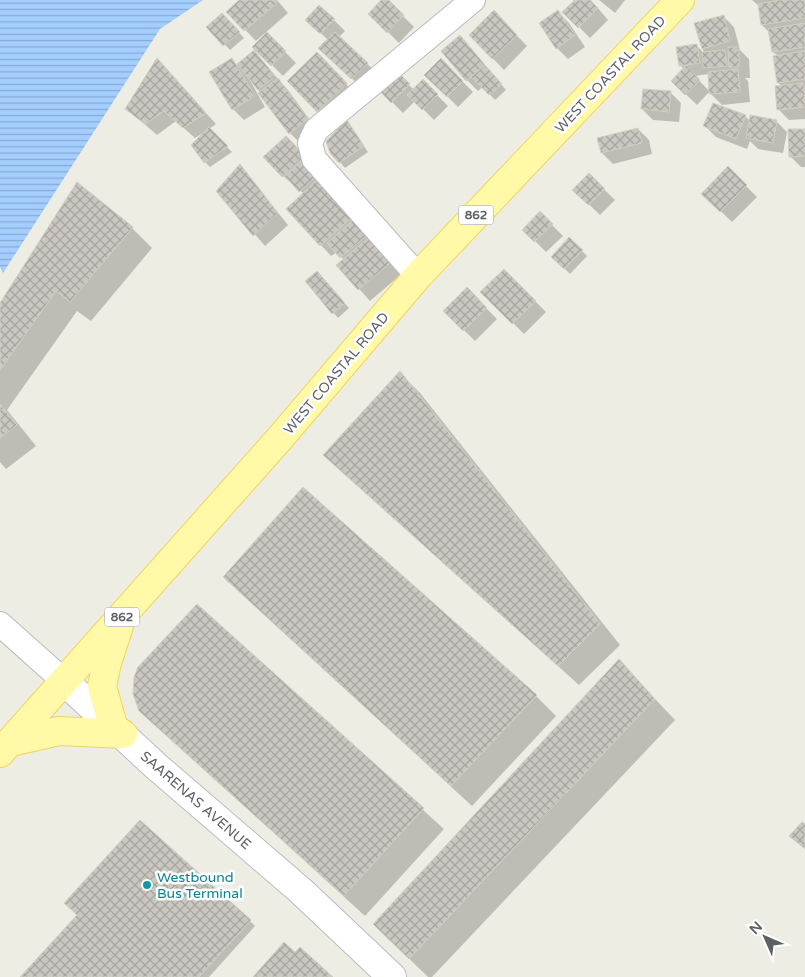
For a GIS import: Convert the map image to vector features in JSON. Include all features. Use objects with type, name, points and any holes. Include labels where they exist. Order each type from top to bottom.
[{"type":"main road","name":"WEST COASTAL ROAD","points":[[5,747],[66,682],[281,437],[418,276],[680,0]]},
{"type":"main road","points":[[5,747],[58,731],[118,730],[102,686],[107,663],[122,617]]},
{"type":"main road","name":"SAARENAS AVENUE","points":[[66,682],[301,891],[392,977]]},
{"type":"street","points":[[418,276],[314,159],[310,143],[316,130],[473,0]]},
{"type":"street","name":"SAARENAS AVENUE","points":[[0,624],[66,682]]},
{"type":"water","points":[[0,0],[203,0],[160,29],[3,273],[0,267]]},
{"type":"building","points":[[239,0],[277,0],[278,2],[244,31],[226,12]]},
{"type":"building","points":[[381,0],[389,0],[404,15],[387,33],[368,14]]},
{"type":"building","points":[[575,0],[590,0],[598,8],[578,28],[562,12]]},
{"type":"building","points":[[780,0],[805,0],[805,18],[761,25],[758,4]]},
{"type":"building","points":[[319,5],[335,19],[320,34],[305,20]]},
{"type":"building","points":[[494,10],[517,35],[492,59],[469,35]]},
{"type":"building","points":[[558,10],[575,35],[556,49],[539,23]]},
{"type":"building","points":[[222,13],[240,32],[223,46],[206,27]]},
{"type":"building","points":[[724,15],[730,41],[702,49],[694,23]]},
{"type":"building","points":[[805,23],[805,47],[772,52],[768,29]]},
{"type":"building","points":[[267,32],[286,51],[271,66],[252,47]]},
{"type":"building","points":[[335,32],[368,63],[351,79],[318,48]]},
{"type":"building","points":[[460,35],[485,65],[466,81],[441,51]]},
{"type":"building","points":[[697,44],[700,63],[679,66],[676,47]]},
{"type":"building","points":[[728,47],[739,47],[739,67],[729,67]]},
{"type":"building","points":[[254,50],[275,76],[258,90],[237,64]]},
{"type":"building","points":[[725,50],[727,66],[703,68],[702,52]]},
{"type":"building","points":[[805,51],[805,79],[777,83],[773,56]]},
{"type":"building","points":[[317,52],[347,83],[317,112],[287,81]]},
{"type":"building","points":[[157,58],[206,113],[183,128],[164,111],[145,124],[125,109]]},
{"type":"building","points":[[232,58],[255,96],[232,110],[209,72]]},
{"type":"building","points":[[441,58],[463,81],[447,97],[424,75]]},
{"type":"building","points":[[485,65],[502,84],[489,95],[471,77]]},
{"type":"building","points":[[686,65],[700,80],[685,95],[671,81]]},
{"type":"building","points":[[738,69],[740,92],[709,94],[708,72]]},
{"type":"building","points":[[397,71],[410,84],[391,103],[379,90]]},
{"type":"building","points":[[278,78],[308,119],[289,134],[258,93]]},
{"type":"building","points":[[423,79],[438,94],[422,110],[407,95]]},
{"type":"building","points":[[804,83],[805,107],[777,110],[775,86]]},
{"type":"building","points":[[643,89],[671,91],[669,112],[641,109]]},
{"type":"building","points":[[713,103],[746,115],[736,139],[703,126]]},
{"type":"building","points":[[750,115],[777,120],[773,143],[746,138]]},
{"type":"building","points":[[347,120],[364,146],[339,163],[330,153],[326,141]]},
{"type":"building","points":[[209,127],[228,146],[204,163],[191,145]]},
{"type":"building","points":[[638,128],[642,143],[601,153],[597,138]]},
{"type":"building","points":[[788,129],[805,129],[805,156],[789,157]]},
{"type":"building","points":[[286,136],[305,156],[282,177],[263,157]]},
{"type":"building","points":[[305,158],[319,174],[299,192],[285,176]]},
{"type":"building","points":[[240,164],[278,213],[253,236],[216,191]]},
{"type":"building","points":[[728,166],[747,185],[720,212],[701,194]]},
{"type":"building","points":[[589,173],[605,189],[588,205],[572,190]]},
{"type":"building","points":[[318,179],[352,217],[320,246],[286,209]]},
{"type":"building","points":[[77,182],[133,227],[70,302],[56,291],[0,370],[0,303]]},
{"type":"building","points":[[540,211],[553,224],[534,242],[522,230]]},
{"type":"building","points":[[358,216],[372,231],[340,258],[327,243]]},
{"type":"building","points":[[373,234],[395,259],[358,290],[336,265]]},
{"type":"building","points":[[569,237],[583,250],[564,269],[551,257]]},
{"type":"building","points":[[504,269],[536,301],[512,324],[480,292]]},
{"type":"building","points":[[317,271],[345,303],[332,314],[305,281]]},
{"type":"building","points":[[467,287],[487,308],[463,331],[443,311]]},
{"type":"building","points":[[400,371],[600,624],[558,666],[323,455]]},
{"type":"building","points":[[0,404],[17,425],[0,438]]},
{"type":"building","points":[[303,487],[537,695],[451,786],[223,577]]},
{"type":"building","points":[[197,604],[424,808],[344,896],[139,711],[133,694],[134,677],[138,667]]},
{"type":"building","points":[[619,659],[655,699],[409,959],[373,924]]},
{"type":"building","name":"Westbound Bus Terminal","points":[[140,820],[251,920],[199,977],[20,977],[77,915],[64,903]]},
{"type":"building","points":[[802,822],[805,824],[805,849],[789,836]]},
{"type":"building","points":[[284,942],[295,952],[300,947],[333,977],[253,977]]},
{"type":"place","name":"Westbound Bus Terminal","points":[[147,885]]}]
